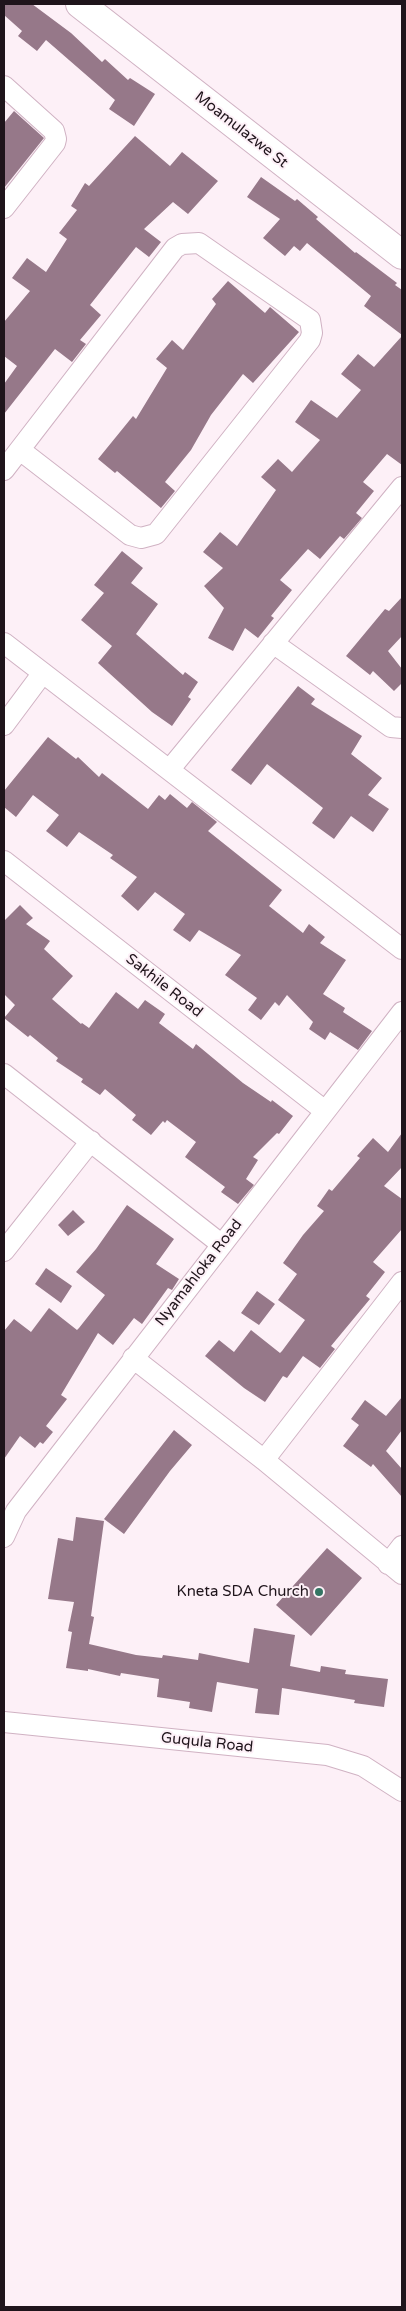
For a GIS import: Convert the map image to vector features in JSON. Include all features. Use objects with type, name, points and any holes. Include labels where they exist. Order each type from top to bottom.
[{"type":"street","name":"Moamulazwe St","points":[[80,4],[402,255]]},
{"type":"street","points":[[4,86],[54,131],[56,139],[55,143],[4,208]]},
{"type":"street","points":[[4,470],[175,248],[182,244],[199,243],[310,320],[312,333],[310,340],[156,534],[141,538],[130,534],[20,450]]},
{"type":"street","points":[[170,770],[402,487]]},
{"type":"street","points":[[4,643],[402,949]]},
{"type":"street","points":[[273,643],[391,727],[402,728]]},
{"type":"street","points":[[4,725],[42,674]]},
{"type":"street","name":"Sakhile Road","points":[[4,860],[325,1111]]},
{"type":"street","name":"Nyamahloka Road","points":[[4,1538],[16,1511],[402,1012]]},
{"type":"street","points":[[4,1074],[222,1244]]},
{"type":"street","points":[[4,1251],[91,1141]]},
{"type":"street","points":[[264,1460],[402,1282]]},
{"type":"street","points":[[133,1358],[264,1460],[395,1569],[402,1546]]},
{"type":"street","name":"Guqula Road","points":[[4,1722],[327,1755],[363,1766],[402,1791]]},
{"type":"building","points":[[4,4],[32,4],[71,33],[102,62],[105,59],[128,80],[130,78],[155,94],[134,126],[109,109],[115,100],[46,40],[37,51],[18,36],[22,31],[4,15]]},
{"type":"building","points":[[14,111],[44,138],[4,188],[4,123]]},
{"type":"building","points":[[135,136],[170,166],[182,152],[218,181],[188,214],[173,202],[144,229],[161,242],[149,257],[136,247],[90,305],[101,315],[80,340],[86,344],[72,362],[55,349],[4,414],[4,384],[17,366],[4,356],[4,322],[30,291],[12,278],[27,258],[46,272],[67,239],[59,233],[77,210],[71,206],[85,183],[89,186]]},
{"type":"building","points":[[261,177],[295,201],[297,199],[318,217],[316,219],[355,253],[397,283],[395,285],[402,290],[402,335],[364,306],[371,296],[307,243],[300,251],[294,246],[285,256],[263,238],[280,219],[247,197]]},
{"type":"building","points":[[228,281],[265,313],[270,307],[299,332],[253,383],[243,374],[211,415],[191,450],[165,482],[175,491],[161,508],[117,471],[115,473],[98,459],[133,416],[136,419],[167,368],[156,359],[172,340],[183,350],[216,304],[212,299]]},
{"type":"building","points":[[402,336],[402,465],[387,454],[363,482],[374,491],[356,513],[362,518],[344,539],[340,536],[320,559],[308,549],[280,580],[292,590],[271,616],[274,618],[258,638],[245,628],[233,651],[208,638],[224,608],[204,586],[223,568],[203,552],[220,532],[237,546],[276,490],[261,477],[278,459],[292,472],[320,440],[295,422],[311,400],[337,418],[361,390],[341,374],[358,354],[374,367]]},
{"type":"building","points":[[122,551],[143,568],[131,583],[158,604],[136,634],[183,675],[185,672],[198,682],[188,697],[191,699],[172,726],[152,712],[98,663],[112,646],[81,620],[104,593],[94,585]]},
{"type":"building","points":[[402,597],[402,636],[388,651],[402,669],[402,683],[394,691],[373,671],[370,675],[346,656],[385,609],[389,611]]},
{"type":"building","points":[[298,686],[315,699],[311,704],[362,736],[351,754],[382,778],[368,795],[389,809],[373,832],[351,816],[334,839],[312,823],[323,808],[267,764],[251,785],[231,770]]},
{"type":"building","points":[[48,737],[76,759],[78,757],[99,777],[102,773],[148,809],[159,795],[165,800],[170,794],[187,808],[192,802],[217,822],[208,831],[282,890],[269,906],[303,933],[309,924],[325,937],[320,943],[346,960],[323,994],[345,1008],[343,1012],[372,1031],[358,1050],[330,1032],[325,1040],[309,1029],[313,1022],[287,995],[279,1006],[275,1002],[261,1020],[248,1010],[257,998],[225,975],[241,955],[199,930],[190,942],[173,930],[185,914],[155,892],[138,911],[121,896],[137,877],[110,858],[113,855],[79,832],[67,847],[46,831],[59,815],[33,795],[16,817],[4,807],[4,791]]},
{"type":"building","points":[[20,905],[33,918],[26,924],[50,941],[44,949],[73,976],[52,999],[81,1024],[89,1028],[116,992],[138,1009],[145,1000],[165,1014],[159,1023],[193,1049],[196,1044],[243,1083],[271,1102],[272,1100],[293,1116],[279,1134],[277,1133],[253,1157],[258,1160],[246,1179],[254,1185],[238,1204],[221,1192],[225,1187],[185,1157],[196,1142],[167,1120],[165,1123],[163,1121],[151,1135],[132,1120],[136,1115],[105,1089],[100,1095],[81,1082],[83,1079],[56,1061],[58,1058],[30,1035],[28,1037],[4,1018],[15,1005],[4,994],[4,921]]},
{"type":"building","points":[[402,1133],[402,1167],[384,1186],[402,1199],[402,1229],[373,1262],[385,1272],[366,1296],[370,1299],[331,1346],[335,1349],[320,1368],[303,1356],[287,1378],[283,1376],[265,1402],[244,1388],[205,1356],[219,1340],[234,1352],[251,1330],[280,1353],[282,1351],[305,1320],[278,1300],[297,1274],[283,1263],[303,1235],[324,1211],[317,1206],[329,1189],[332,1191],[360,1158],[357,1156],[373,1138],[388,1152]]},
{"type":"building","points":[[127,1205],[174,1239],[156,1264],[179,1279],[172,1290],[168,1288],[142,1324],[134,1318],[113,1345],[98,1333],[61,1395],[67,1399],[46,1426],[53,1432],[43,1444],[40,1442],[35,1448],[20,1436],[4,1459],[4,1331],[14,1319],[31,1332],[49,1308],[77,1330],[79,1328],[105,1295],[76,1272],[96,1249]]},
{"type":"building","points":[[73,1210],[85,1222],[68,1236],[58,1225]]},
{"type":"building","points":[[46,1268],[72,1286],[61,1303],[35,1284]]},
{"type":"building","points":[[257,1291],[275,1304],[259,1325],[241,1313]]},
{"type":"building","points":[[402,1397],[402,1430],[386,1451],[402,1469],[402,1497],[373,1464],[371,1467],[343,1446],[359,1425],[351,1419],[365,1400],[386,1416]]},
{"type":"building","points":[[174,1430],[192,1445],[170,1471],[124,1534],[104,1519]]},
{"type":"building","points":[[76,1517],[104,1521],[91,1616],[94,1617],[89,1644],[136,1655],[162,1658],[163,1655],[198,1660],[199,1653],[249,1663],[254,1628],[295,1635],[290,1666],[320,1672],[321,1666],[346,1670],[345,1674],[388,1679],[384,1707],[354,1703],[355,1700],[282,1688],[279,1715],[255,1713],[258,1689],[217,1682],[212,1712],[189,1708],[190,1702],[157,1697],[159,1679],[121,1673],[120,1676],[88,1669],[88,1671],[66,1668],[72,1632],[68,1631],[74,1602],[48,1599],[58,1538],[73,1541]]},
{"type":"building","name":"Kneta SDA Church","points":[[327,1548],[362,1578],[311,1636],[276,1605]]},
{"type":"place","name":"Kneta SDA Church","points":[[319,1592]]}]
